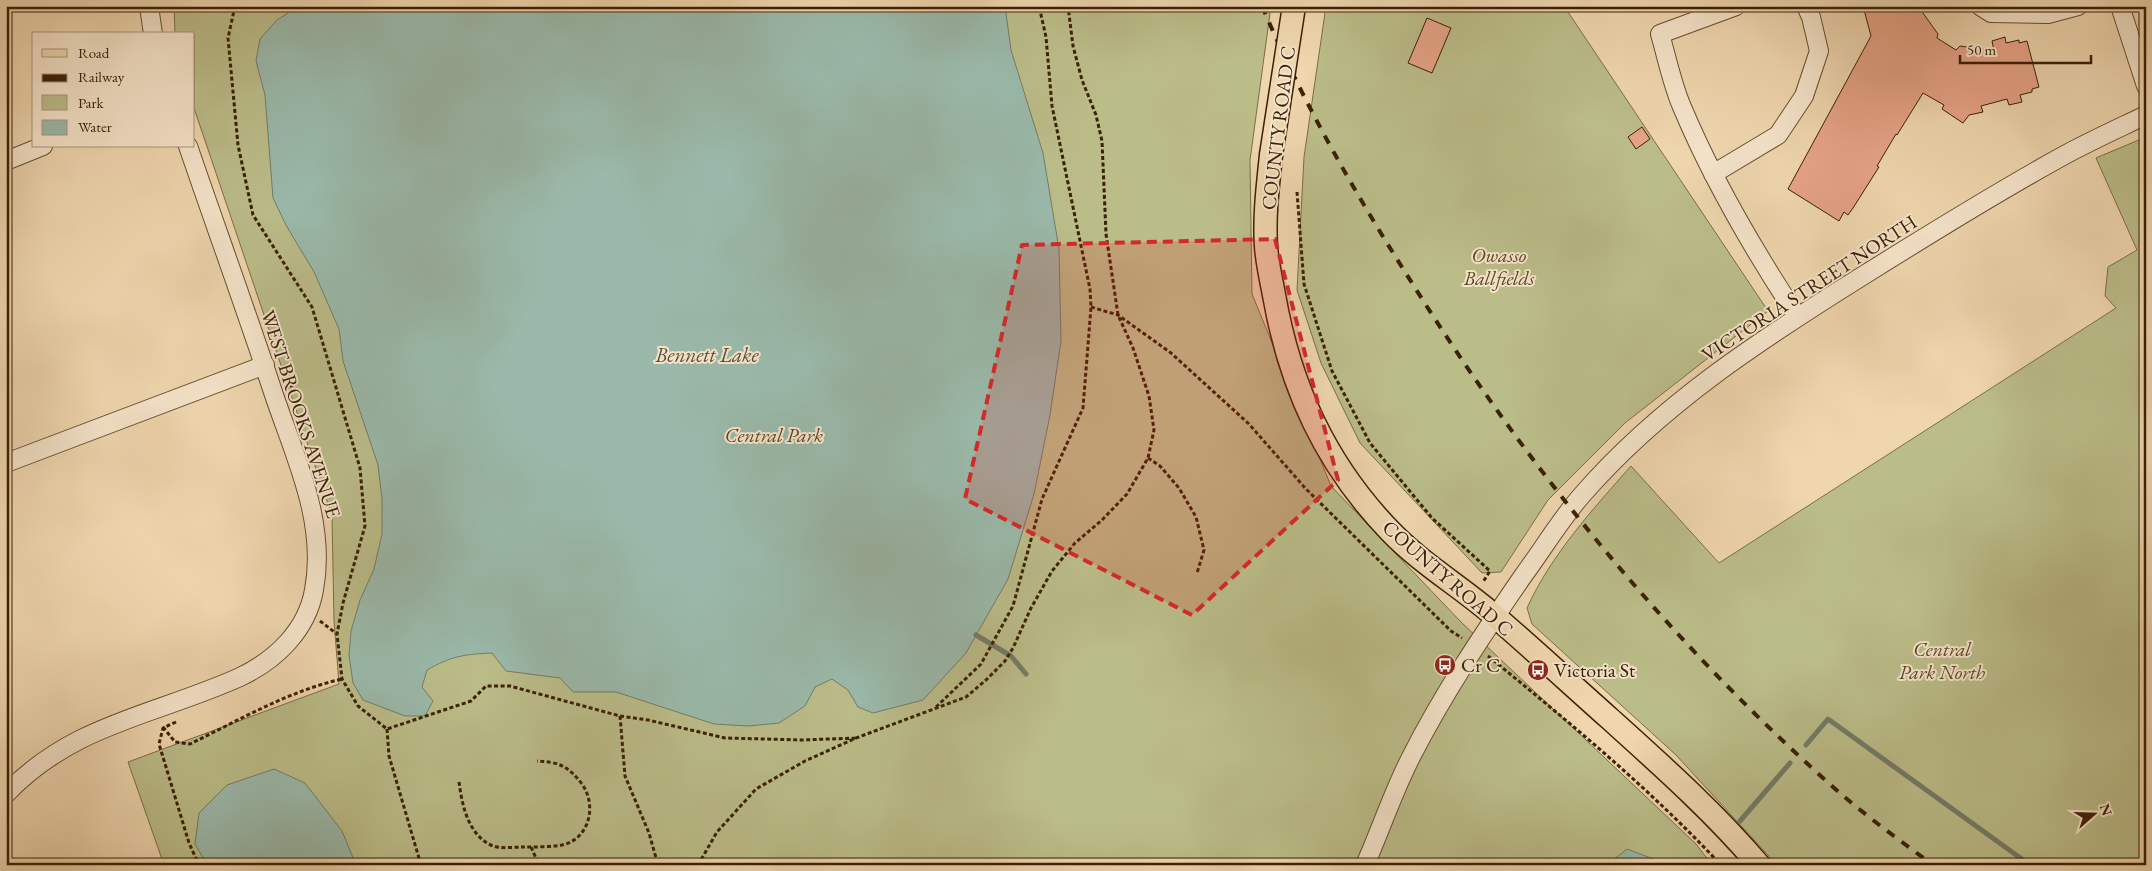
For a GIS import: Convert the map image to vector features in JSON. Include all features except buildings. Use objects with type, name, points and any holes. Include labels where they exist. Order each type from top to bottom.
[{"type":"main road","name":"COUNTY ROAD C","points":[[1294,6],[1270,155],[1266,204],[1266,247],[1280,331],[1293,374],[1308,413],[1353,487],[1379,519],[1417,556],[1495,617],[1681,782],[1759,865]]},
{"type":"street","points":[[150,6],[153,32]]},
{"type":"street","points":[[1736,6],[1660,34],[1681,105],[1712,174],[1746,236],[1797,316]]},
{"type":"street","points":[[1712,174],[1778,135],[1804,96],[1820,51],[1811,17],[1806,6]]},
{"type":"street","points":[[1980,6],[1991,13],[2048,14],[2078,6]]},
{"type":"street","points":[[2120,6],[2146,86]]},
{"type":"street","name":"VICTORIA STREET NORTH","points":[[1364,865],[1409,759],[1434,712],[1495,617],[1570,509],[1611,462],[1643,433],[1725,366],[1797,316],[1929,234],[2063,156],[2146,114]]},
{"type":"street","points":[[6,160],[38,148]]},
{"type":"street","name":"WEST BROOKS AVENUE","points":[[6,794],[32,769],[60,749],[95,732],[239,677],[265,664],[282,649],[297,631],[308,611],[314,591],[317,550],[314,515],[265,365],[189,148]]},
{"type":"street","points":[[6,463],[265,365]]},
{"type":"path","points":[[235,6],[228,38],[238,145],[253,215],[312,307],[360,468],[365,526],[343,603],[337,634],[342,679],[358,706],[387,728],[389,756],[422,865]]},
{"type":"path","points":[[934,708],[981,664],[1013,606],[1042,499],[1083,408],[1091,307],[1090,289],[1052,106],[1046,37],[1039,6]]},
{"type":"path","points":[[698,865],[717,832],[756,789],[805,761],[856,738],[966,697],[1004,661],[1013,648],[1031,608],[1052,571],[1075,543],[1102,520],[1127,494],[1148,458],[1154,430],[1149,396],[1133,348],[1118,315],[1106,234],[1102,141],[1096,115],[1082,80],[1073,46],[1068,6]]},
{"type":"path","points":[[1297,192],[1304,284],[1332,370],[1370,443],[1432,518],[1490,571]]},
{"type":"path","points":[[1091,307],[1118,315],[1171,353],[1249,424],[1306,489],[1451,631],[1476,646],[1578,729],[1676,817],[1721,865]]},
{"type":"path","points":[[283,363],[295,400]]},
{"type":"path","points":[[1148,458],[1160,466],[1179,488],[1196,517],[1204,550],[1197,573]]},
{"type":"path","points":[[318,620],[337,634]]},
{"type":"path","points":[[163,728],[175,742],[190,744],[290,696],[319,684],[342,679]]},
{"type":"path","points":[[387,728],[471,701],[486,686],[510,686],[620,716],[648,720],[725,738],[802,740],[856,738]]},
{"type":"path","points":[[620,716],[625,776],[649,833],[658,865]]},
{"type":"path","points":[[163,728],[180,720]]},
{"type":"path","points":[[163,728],[159,744],[189,843],[199,865]]},
{"type":"path","points":[[459,782],[464,813],[475,832],[487,844],[502,848],[564,845],[576,838],[587,826],[592,812],[590,799],[583,786],[563,765],[537,761]]},
{"type":"path","points":[[531,847],[539,865]]},
{"type":"highlighted area","points":[[1275,239],[1338,480],[1192,615],[965,499],[1022,245]]},
{"type":"green space","name":"Central Park","points":[[174,6],[1271,6],[1250,160],[1252,294],[1331,486],[1462,623],[1696,844],[1712,865],[164,865],[128,762],[339,684],[334,621],[332,516],[195,111],[195,32],[175,32]]},
{"type":"green space","name":"Owasso Ballfields","points":[[1326,6],[1564,6],[1768,311],[1625,423],[1548,500],[1501,572],[1482,573],[1360,443],[1321,363],[1297,290],[1304,157]]},
{"type":"green space","name":"Central Park North","points":[[2146,137],[2146,865],[1777,865],[1676,755],[1532,624],[1527,608],[1537,588],[1560,551],[1631,466],[1719,563],[2116,308],[2105,296],[2108,267],[2137,250],[2096,158]]},
{"type":"water","name":"Bennett Lake","points":[[299,6],[1005,6],[1011,50],[1043,153],[1059,249],[1061,341],[1050,415],[1034,494],[1008,579],[966,653],[923,700],[873,713],[858,707],[848,690],[832,679],[815,687],[805,706],[779,723],[748,726],[714,724],[616,692],[573,692],[560,678],[506,671],[492,653],[459,657],[427,670],[422,687],[433,701],[425,716],[405,716],[363,700],[353,683],[349,655],[351,631],[360,600],[374,569],[382,534],[382,499],[378,465],[343,361],[339,329],[314,272],[287,227],[273,198],[265,95],[256,61],[260,39],[277,20]]},
{"type":"water","points":[[274,769],[305,783],[342,831],[354,860],[354,865],[207,865],[195,844],[199,813],[227,785]]},
{"type":"water","points":[[1627,849],[1656,860],[1660,865],[1607,865]]},
{"type":"waterway","points":[[976,635],[1011,656],[1026,674]]},
{"type":"waterway","points":[[1806,745],[1828,719],[2030,865]]},
{"type":"waterway","points":[[1740,821],[1790,763]]},
{"type":"railway","points":[[1262,6],[1295,78],[1331,148],[1371,216],[1458,353],[1556,489],[1608,554],[1663,617],[1779,737],[1841,794],[1933,865]]},
{"type":"place","name":"Cr C","points":[[1445,665]]},
{"type":"place","name":"Victoria St","points":[[1538,670]]}]
